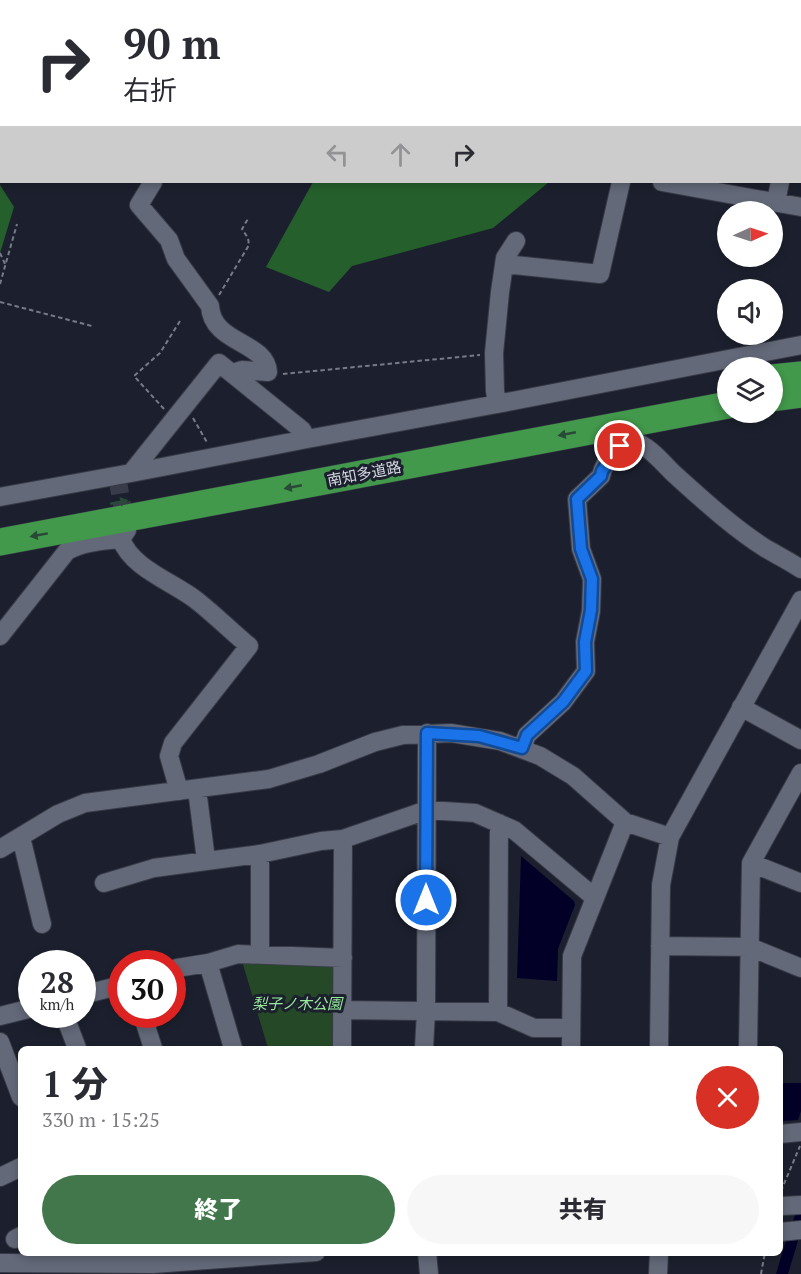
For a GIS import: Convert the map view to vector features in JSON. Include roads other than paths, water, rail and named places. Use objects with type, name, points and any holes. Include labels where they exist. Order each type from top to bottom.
[{"type":"highway","points":[[783,377],[801,375]]},
{"type":"highway","name":"南知多道路","points":[[0,524],[717,388]]},
{"type":"highway","points":[[783,396],[801,394]]},
{"type":"highway","name":"南知多道路","points":[[0,542],[717,407]]},
{"type":"street","points":[[152,183],[139,205],[169,240],[176,259],[210,306],[211,315],[220,330],[259,355],[268,364],[268,372],[242,370],[232,373]]},
{"type":"street","points":[[504,267],[514,265],[600,274],[621,183]]},
{"type":"street","points":[[668,183],[770,201]]},
{"type":"street","points":[[776,201],[780,183]]},
{"type":"street","points":[[783,203],[801,207]]},
{"type":"street","points":[[497,405],[494,354],[504,267],[506,258],[516,241]]},
{"type":"street","points":[[0,497],[497,405],[801,345]]},
{"type":"street","points":[[131,473],[219,363],[302,430],[307,439]]},
{"type":"street","points":[[522,748],[527,735],[563,702],[586,671],[585,642],[591,610],[592,579],[581,549],[577,499],[601,476],[602,471],[620,446],[637,442],[656,456],[729,522],[765,548],[801,569]]},
{"type":"street","points":[[0,636],[68,551],[75,546],[124,535],[124,549],[148,570],[194,598],[249,646],[173,743],[169,756],[179,791]]},
{"type":"street","points":[[659,1046],[661,885],[670,837],[801,600]]},
{"type":"street","points":[[741,707],[801,740]]},
{"type":"street","points":[[424,1046],[427,733]]},
{"type":"street","points":[[0,849],[58,814],[86,803],[244,783],[285,775],[375,742],[403,735],[427,733],[479,736],[522,748],[557,765],[573,776],[625,822],[670,837]]},
{"type":"street","points":[[748,1046],[750,863],[801,773]]},
{"type":"street","points":[[197,789],[206,860]]},
{"type":"street","points":[[104,883],[154,868],[260,854],[343,838],[427,810],[475,813],[514,830],[594,897]]},
{"type":"street","points":[[571,1046],[572,956],[625,822]]},
{"type":"street","points":[[498,1012],[499,823]]},
{"type":"street","points":[[21,837],[44,914]]},
{"type":"street","points":[[342,1046],[343,838]]},
{"type":"street","points":[[260,854],[260,954]]},
{"type":"street","points":[[750,863],[801,883]]},
{"type":"street","points":[[660,946],[750,947],[801,968]]},
{"type":"street","points":[[186,967],[238,954],[343,958]]},
{"type":"street","points":[[208,963],[232,1046]]},
{"type":"street","points":[[342,1011],[498,1012],[534,1028],[571,1028]]},
{"type":"street","points":[[0,1016],[18,1012]]},
{"type":"street","points":[[69,1028],[76,1046]]},
{"type":"street","points":[[147,1028],[152,1046]]},
{"type":"street","points":[[0,1042],[18,1089]]},
{"type":"street","points":[[783,1134],[801,1132]]},
{"type":"street","points":[[0,1177],[18,1168]]},
{"type":"street","points":[[783,1206],[801,1205]]},
{"type":"street","points":[[783,1207],[801,1217]]},
{"type":"street","points":[[783,1232],[801,1230]]},
{"type":"street","points":[[0,1263],[153,1264],[262,1256]]},
{"type":"street","points":[[427,1256],[429,1274]]},
{"type":"street","points":[[658,1256],[658,1274]]},
{"type":"water","points":[[521,856],[574,901],[575,905],[558,949],[557,981],[517,978]]},
{"type":"water","points":[[783,1083],[801,1083],[801,1111],[798,1120],[783,1121]]},
{"type":"water","points":[[801,1199],[801,1231],[788,1274],[776,1274]]},
{"type":"tunnel","points":[[117,476],[126,528]]},
{"type":"park label","name":"梨子ノ木公園","points":[[297,1003]]}]
